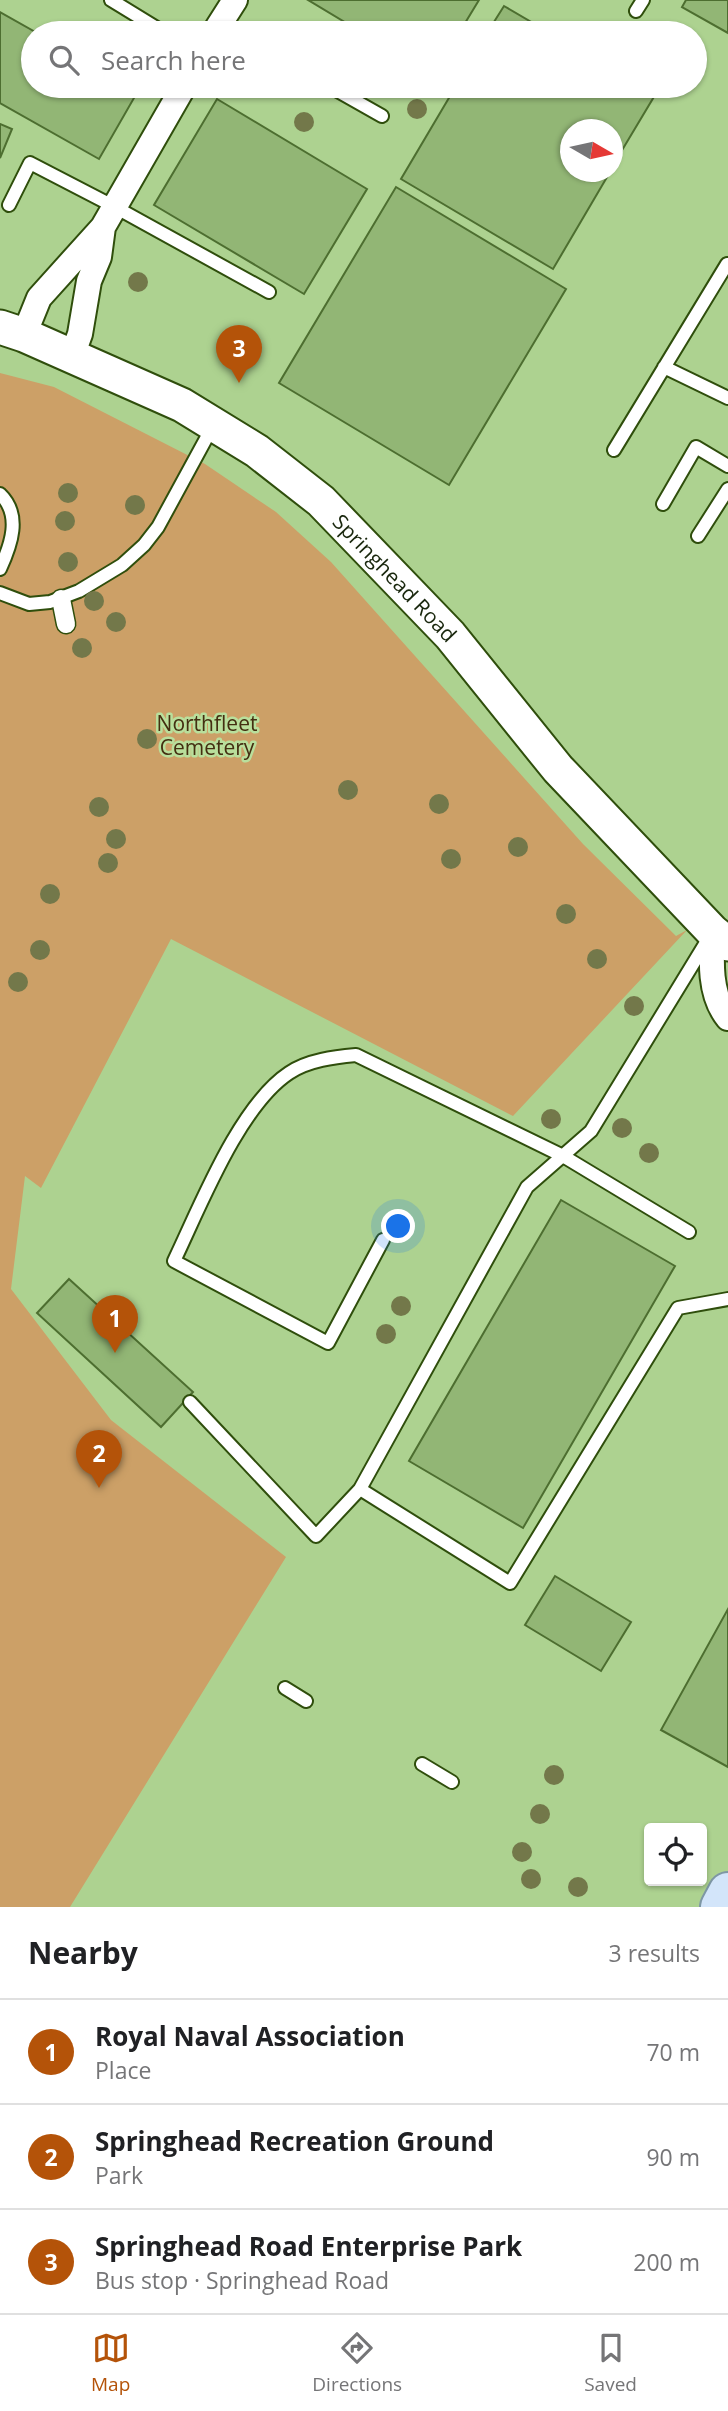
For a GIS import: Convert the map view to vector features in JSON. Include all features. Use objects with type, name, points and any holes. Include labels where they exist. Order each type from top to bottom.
[{"type":"main road","name":"Springhead Road","points":[[12,331],[182,405],[257,451],[321,501],[450,635],[558,769],[720,938]]},
{"type":"main road","points":[[720,1907],[728,1892]]},
{"type":"street","points":[[227,21],[235,0]]},
{"type":"street","points":[[12,331],[109,217],[177,98]]},
{"type":"street","points":[[72,356],[80,334],[89,281],[99,257],[109,217]]},
{"type":"street","points":[[61,599],[66,624]]},
{"type":"street","points":[[720,938],[711,959],[719,1004],[728,1018]]},
{"type":"lane","points":[[111,0],[145,21]]},
{"type":"lane","points":[[350,98],[382,116]]},
{"type":"lane","points":[[9,205],[30,163],[109,217],[269,292]]},
{"type":"lane","points":[[614,450],[727,264]]},
{"type":"lane","points":[[664,367],[728,398]]},
{"type":"lane","points":[[0,593],[29,604],[43,603],[61,599],[111,573],[144,545],[165,515],[214,424]]},
{"type":"lane","points":[[663,504],[696,447],[728,466]]},
{"type":"lane","points":[[698,536],[728,489]]},
{"type":"lane","points":[[0,494],[9,507],[13,528],[0,569]]},
{"type":"lane","points":[[190,1402],[316,1536],[360,1489],[527,1187],[591,1131],[720,938]]},
{"type":"lane","points":[[383,1240],[328,1343],[174,1261],[237,1131],[270,1089],[290,1071],[327,1058],[356,1055],[563,1156],[690,1231]]},
{"type":"lane","points":[[360,1489],[510,1583],[678,1308],[728,1299]]},
{"type":"lane","points":[[285,1688],[306,1701]]},
{"type":"lane","points":[[422,1764],[452,1783]]},
{"type":"green space","name":"Northfleet Cemetery","points":[[0,373],[54,387],[205,464],[276,512],[331,562],[583,844],[676,936],[687,930],[513,1116],[171,939],[41,1188],[25,1176],[11,1289],[111,1420],[286,1557],[70,1907],[0,1907]]},
{"type":"building","points":[[308,0],[479,0],[466,21],[343,21]]},
{"type":"building","points":[[686,0],[728,0],[728,33],[707,21],[682,7]]},
{"type":"building","points":[[504,6],[530,21],[495,21]]},
{"type":"building","points":[[0,12],[21,24],[21,98],[134,98],[99,159],[0,103]]},
{"type":"building","points":[[449,98],[653,98],[623,149],[623,119],[560,119],[560,182],[604,182],[553,269],[401,179]]},
{"type":"building","points":[[217,99],[367,189],[304,294],[154,205]]},
{"type":"building","points":[[0,124],[12,129],[0,158]]},
{"type":"building","points":[[396,187],[566,289],[449,485],[279,383]]},
{"type":"building","points":[[561,1200],[675,1266],[523,1528],[409,1461]]},
{"type":"building","points":[[69,1279],[193,1392],[161,1427],[37,1313]]},
{"type":"building","points":[[555,1576],[631,1622],[601,1671],[525,1625]]},
{"type":"building","points":[[728,1609],[728,1767],[661,1730]]},
{"type":"place","name":"Springhead Road Enterprise Park","points":[[239,383]]},
{"type":"place","name":"Royal Naval Association","points":[[115,1353]]},
{"type":"place","name":"Springhead Recreation Ground","points":[[99,1488]]}]
